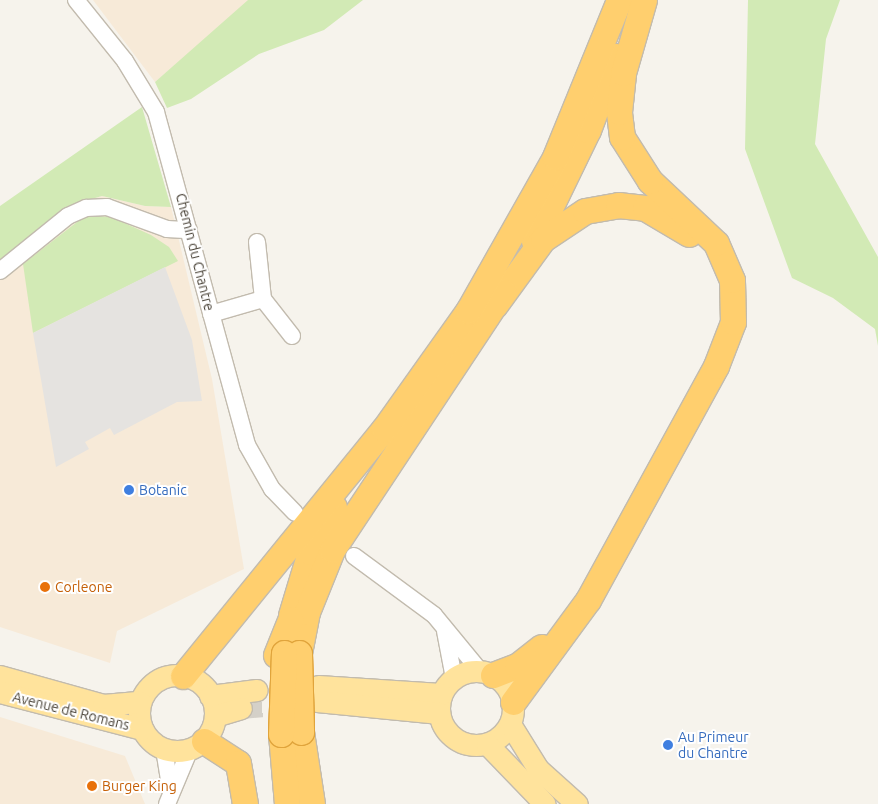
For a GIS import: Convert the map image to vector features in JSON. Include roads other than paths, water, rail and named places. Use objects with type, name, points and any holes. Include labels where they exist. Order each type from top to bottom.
[{"type":"highway","points":[[287,804],[286,654],[290,620],[300,577],[325,521],[384,429],[468,311],[522,221],[555,157],[619,0]]},
{"type":"highway","points":[[286,654],[307,612],[332,550],[495,305],[546,220],[588,130],[638,0]]},
{"type":"highway","points":[[511,713],[588,600],[716,366],[732,322],[732,280],[716,244],[650,181],[622,137],[619,112],[624,74],[644,0]]},
{"type":"highway","points":[[486,673],[533,655],[560,624],[704,367],[721,314],[716,275],[699,244],[656,212],[618,205],[584,211],[553,229],[495,305]]},
{"type":"highway","points":[[183,676],[384,429]]},
{"type":"highway","points":[[270,804],[286,734]]},
{"type":"highway","points":[[286,734],[299,804]]},
{"type":"highway","points":[[286,734],[312,804]]},
{"type":"highway","points":[[197,745],[238,763],[245,804]]},
{"type":"main road","points":[[318,694],[445,704],[486,673],[502,682],[511,713],[538,769],[578,804]]},
{"type":"main road","name":"Avenue de Romans","points":[[0,676],[103,705],[140,702]]},
{"type":"main road","points":[[213,706],[199,682],[183,676],[156,681],[140,702],[142,729],[164,750],[197,745],[213,706],[257,690]]},
{"type":"main road","name":"Avenue de Romans","points":[[0,692],[142,729]]},
{"type":"main road","points":[[445,704],[463,743],[488,744],[545,804]]},
{"type":"main road","points":[[213,706],[241,708]]},
{"type":"main road","points":[[488,744],[511,713]]},
{"type":"street","name":"Chemin du Chantre","points":[[76,0],[125,61],[156,112],[247,445],[272,489],[295,513]]},
{"type":"street","points":[[0,271],[68,216],[86,208],[107,207],[167,229],[189,230]]},
{"type":"street","points":[[257,242],[263,299],[292,336]]},
{"type":"street","points":[[211,314],[263,299]]},
{"type":"street","points":[[354,556],[434,615],[486,673]]},
{"type":"street","points":[[445,629],[445,704]]},
{"type":"street","points":[[169,798],[197,745]]},
{"type":"street","points":[[164,750],[169,798]]},
{"type":"tunnel","points":[[241,708],[298,703]]},
{"type":"place","name":"Botanic","points":[[129,490]]},
{"type":"place","name":"Corleone","points":[[45,587]]},
{"type":"place","name":"Au Primeur du Chantre","points":[[668,745]]},
{"type":"place","name":"Burger King","points":[[92,786]]}]
